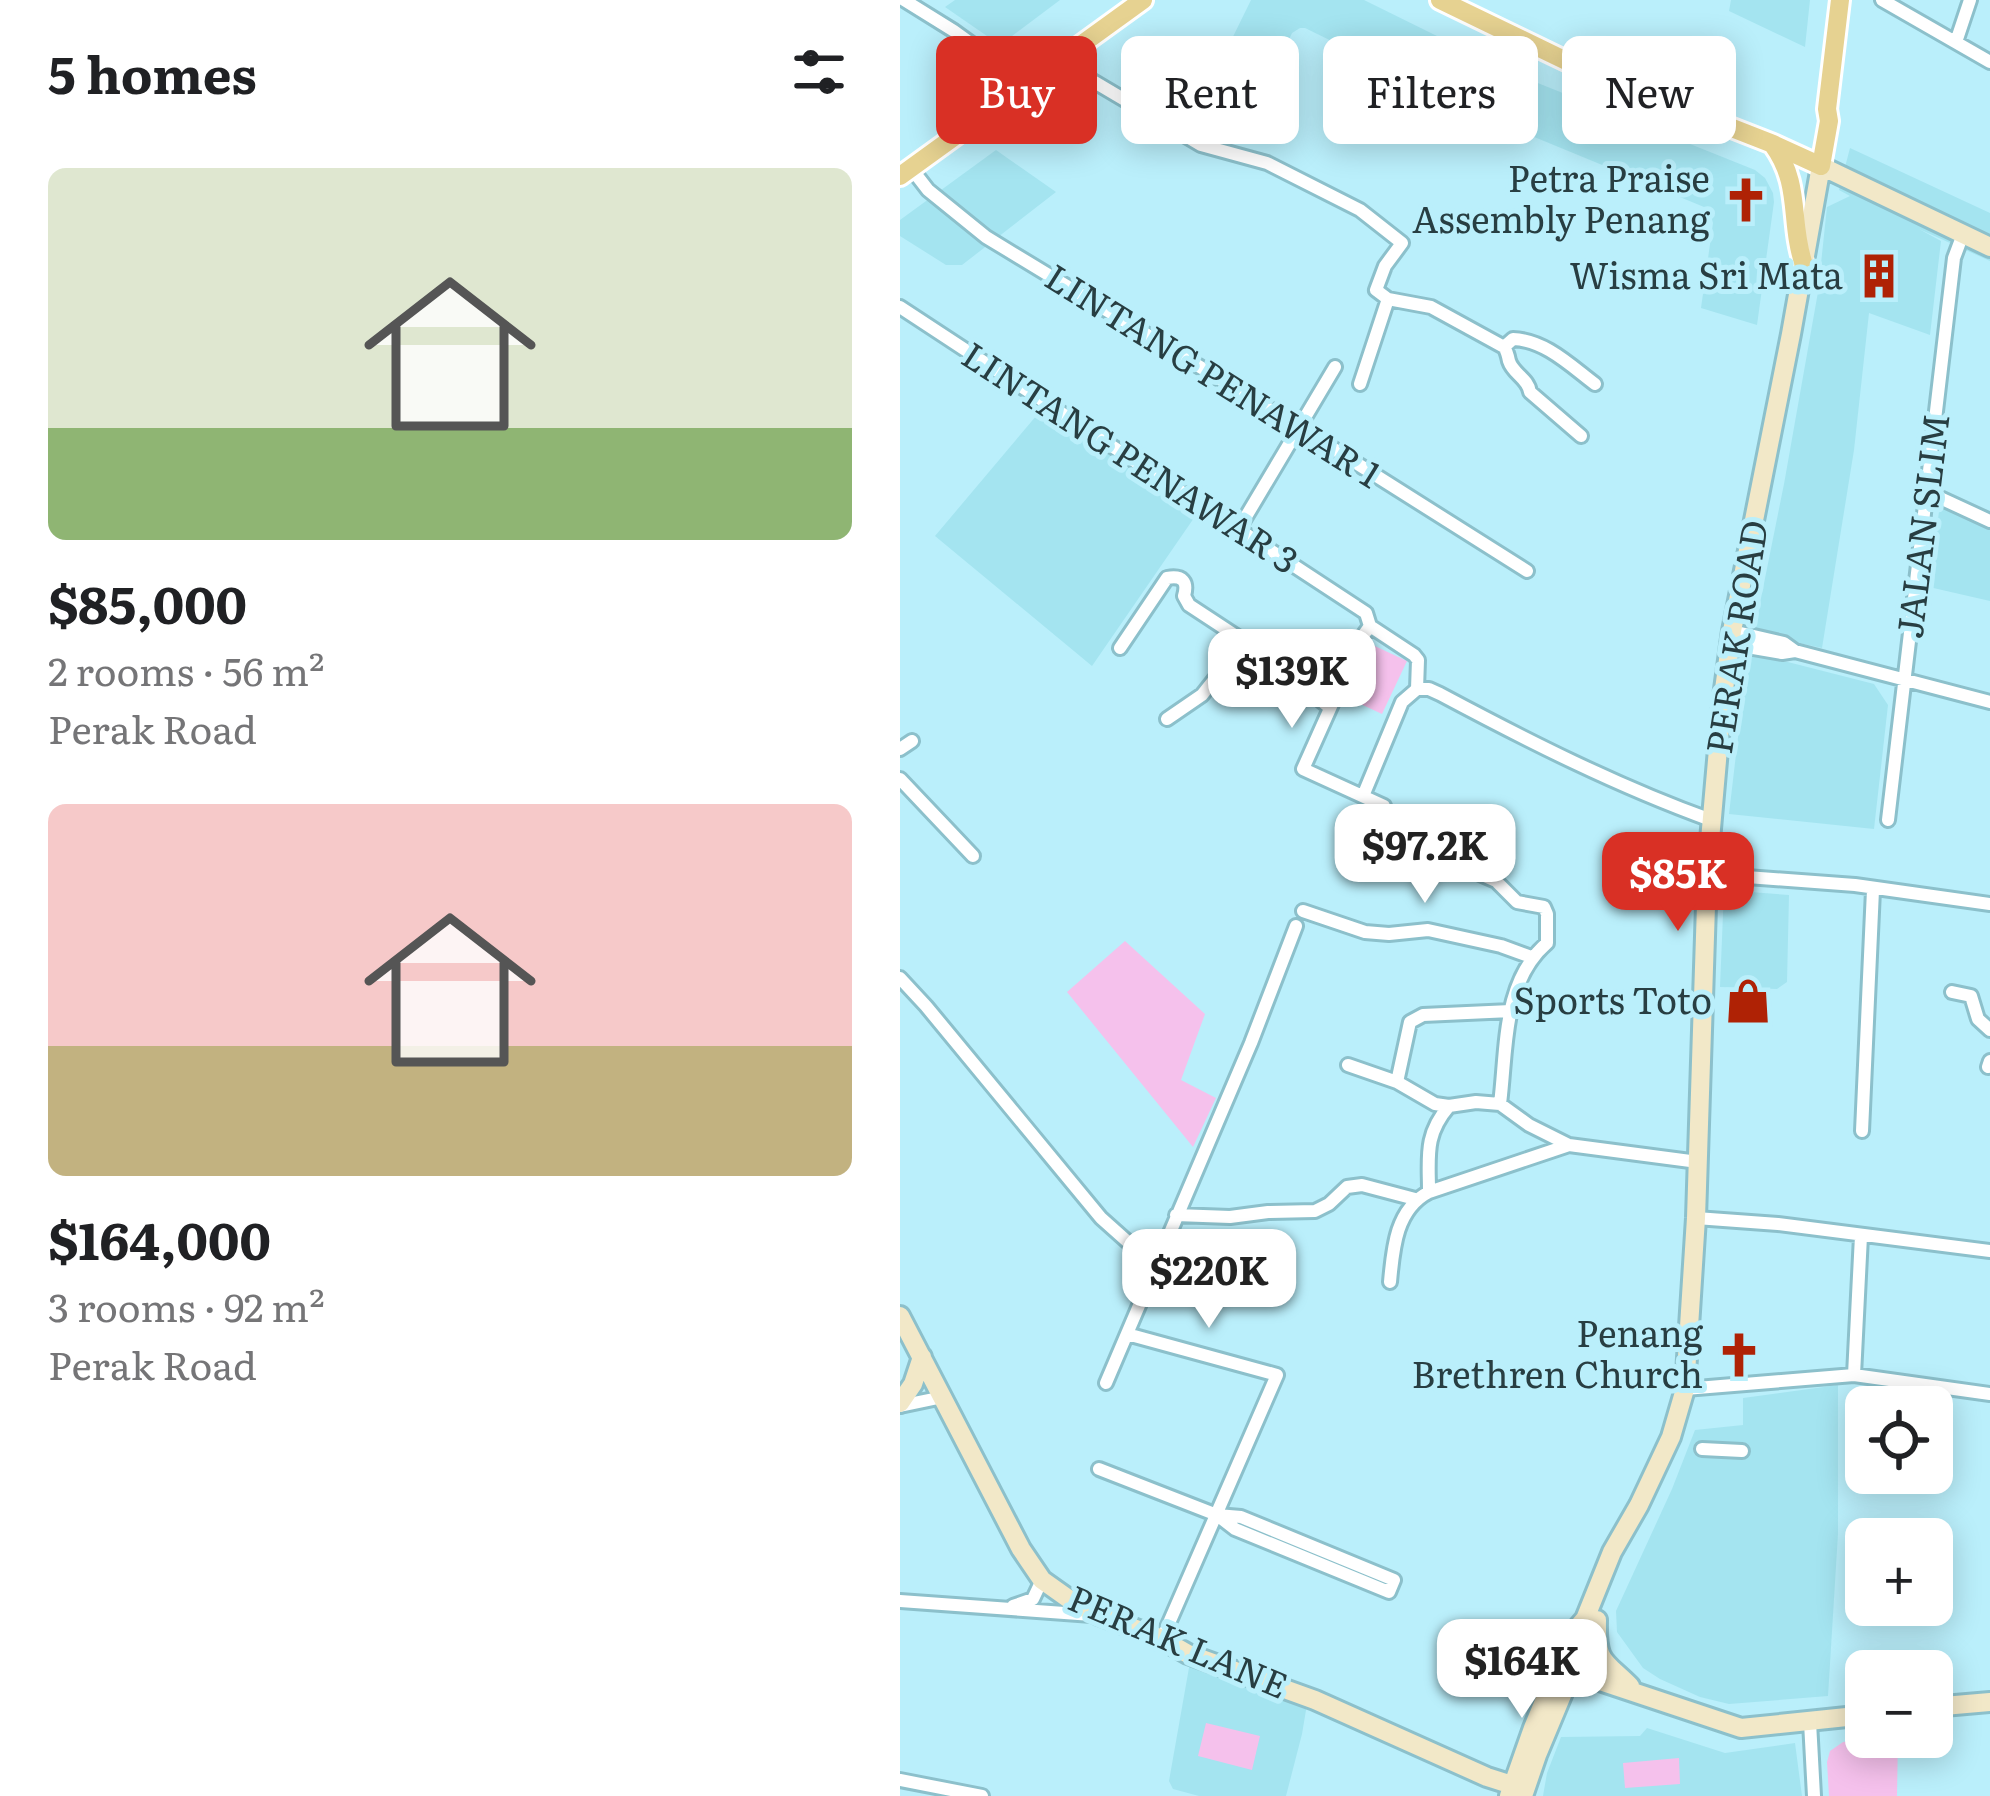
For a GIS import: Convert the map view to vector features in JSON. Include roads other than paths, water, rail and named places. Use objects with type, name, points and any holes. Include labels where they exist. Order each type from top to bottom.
[{"type":"main road","points":[[1093,36],[1143,0]]},
{"type":"main road","points":[[1440,0],[1589,72],[1773,144],[1990,247]]},
{"type":"main road","name":"PERAK ROAD","points":[[1517,1792],[1523,1754],[1566,1668],[1586,1640],[1585,1619],[1594,1595],[1671,1437],[1684,1389],[1696,1218],[1707,874],[1731,638],[1804,266],[1815,164],[1829,121],[1840,0]]},
{"type":"main road","points":[[906,172],[944,144]]},
{"type":"main road","points":[[1773,144],[1792,181],[1797,246],[1804,266]]},
{"type":"main road","name":"PERAK LANE","points":[[900,1316],[1042,1580],[1099,1615],[1188,1654],[1315,1700],[1517,1792]]},
{"type":"main road","points":[[900,1405],[922,1358]]},
{"type":"main road","points":[[1594,1595],[1599,1653],[1611,1672],[1637,1694]]},
{"type":"main road","points":[[1162,1639],[1192,1642],[1292,1679],[1492,1768],[1512,1766],[1523,1754]]},
{"type":"main road","points":[[1566,1668],[1741,1728],[1845,1717]]},
{"type":"main road","name":"PERAK ROAD","points":[[1517,1792],[1537,1755],[1566,1668]]},
{"type":"main road","points":[[1953,1705],[1990,1702]]},
{"type":"street","points":[[904,0],[961,36]]},
{"type":"street","points":[[1882,0],[1990,62]]},
{"type":"street","points":[[1956,42],[1970,0]]},
{"type":"street","points":[[1097,83],[1201,145],[1267,163],[1360,210],[1402,243],[1385,266],[1376,290],[1388,299],[1431,307],[1504,347],[1530,392],[1581,436]]},
{"type":"street","name":"LINTANG PENAWAR 1","points":[[906,172],[986,237],[1527,571]]},
{"type":"street","name":"JALAN SLIM","points":[[1888,820],[1954,258],[1963,234]]},
{"type":"street","points":[[1360,384],[1388,299]]},
{"type":"street","name":"LINTANG PENAWAR 3","points":[[900,307],[1366,613],[1370,626],[1418,660],[1417,689]]},
{"type":"street","points":[[1504,347],[1513,339],[1528,340],[1595,385]]},
{"type":"street","points":[[1238,530],[1336,368]]},
{"type":"street","points":[[1927,492],[1990,521]]},
{"type":"street","points":[[1120,648],[1167,578],[1176,576],[1187,585],[1185,602],[1259,650],[1329,707]]},
{"type":"street","points":[[1370,626],[1303,769],[1384,806]]},
{"type":"street","points":[[1731,638],[1784,643],[1795,651],[1990,702]]},
{"type":"street","points":[[1167,719],[1202,694],[1244,642]]},
{"type":"street","points":[[1363,796],[1402,702],[1417,689],[1429,689],[1558,755],[1711,820]]},
{"type":"street","points":[[900,779],[973,856]]},
{"type":"street","points":[[1452,835],[1445,857],[1496,881],[1516,902],[1547,910],[1547,943],[1520,975],[1511,1011],[1500,1104]]},
{"type":"street","points":[[1707,874],[1990,904]]},
{"type":"street","points":[[1862,1131],[1873,890]]},
{"type":"street","points":[[1303,911],[1365,932],[1428,930],[1531,957]]},
{"type":"street","points":[[1106,1383],[1296,926]]},
{"type":"street","points":[[900,968],[905,975],[902,986],[926,1006],[1101,1218],[1157,1268]]},
{"type":"street","points":[[1952,992],[1971,997],[1978,1019],[1990,1030]]},
{"type":"street","points":[[1397,1082],[1410,1022],[1416,1018],[1511,1011]]},
{"type":"street","points":[[1348,1065],[1397,1082],[1435,1104],[1500,1104],[1568,1145],[1698,1162]]},
{"type":"street","points":[[1429,1192],[1432,1130],[1449,1106]]},
{"type":"street","points":[[1390,1282],[1393,1245],[1415,1199],[1568,1145]]},
{"type":"street","points":[[1176,1215],[1231,1217],[1315,1210],[1347,1187],[1362,1185],[1415,1199]]},
{"type":"street","points":[[1696,1218],[1990,1251]]},
{"type":"street","points":[[1854,1376],[1861,1236]]},
{"type":"street","points":[[1127,1334],[1277,1376],[1162,1639]]},
{"type":"street","points":[[1684,1389],[1854,1376],[1990,1394]]},
{"type":"street","points":[[900,1405],[943,1397]]},
{"type":"street","points":[[1702,1449],[1742,1451]]},
{"type":"street","points":[[1099,1469],[1389,1592],[1394,1580],[1241,1517],[1216,1515]]},
{"type":"street","points":[[1006,1608],[1033,1599],[1042,1580]]},
{"type":"street","points":[[900,1601],[1099,1615]]},
{"type":"street","points":[[1810,1722],[1814,1796]]},
{"type":"street","points":[[900,1780],[982,1796]]},
{"type":"place","name":"Petra Praise Assembly Penang","points":[[1746,200]]},
{"type":"place","name":"Wisma Sri Mata","points":[[1879,276]]},
{"type":"place","name":"Sports Toto","points":[[1748,1001]]},
{"type":"place","name":"Penang Brethren Church","points":[[1739,1355]]}]
